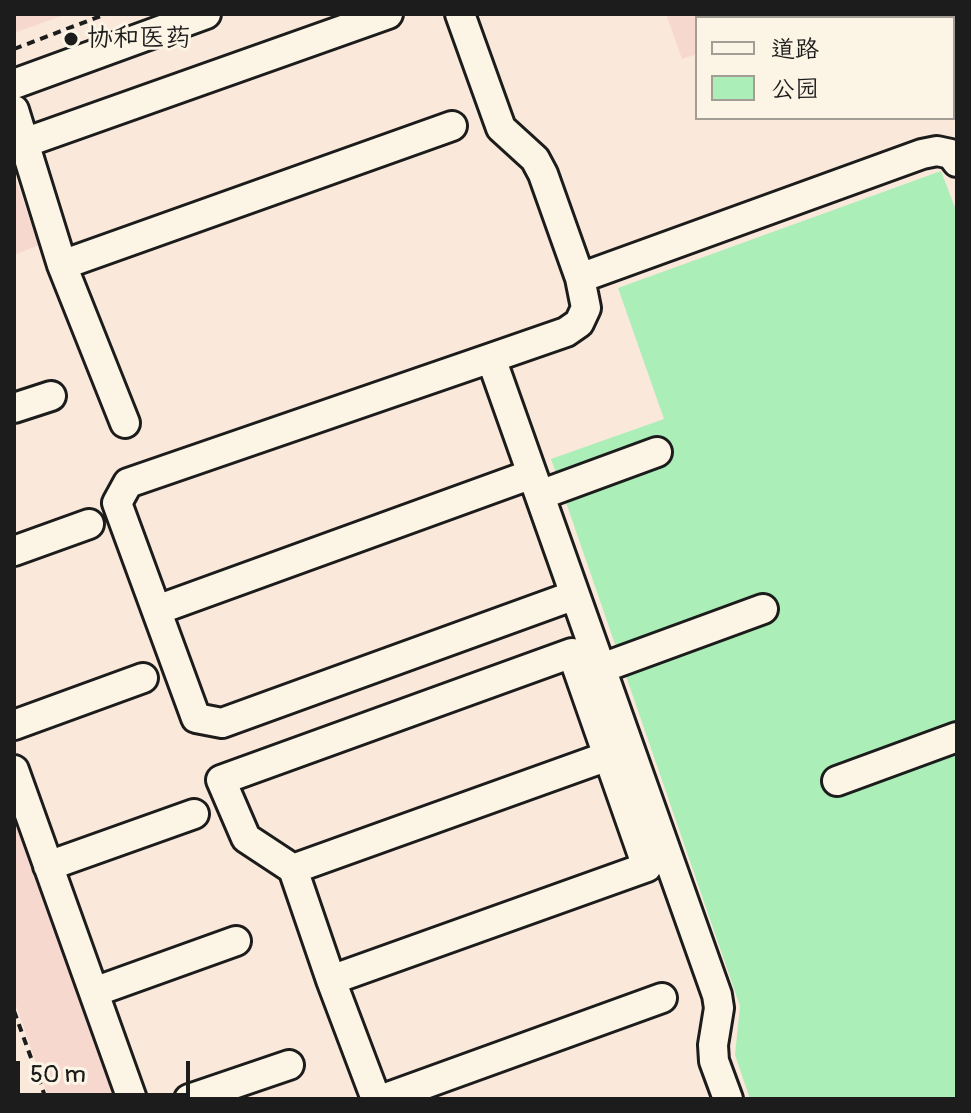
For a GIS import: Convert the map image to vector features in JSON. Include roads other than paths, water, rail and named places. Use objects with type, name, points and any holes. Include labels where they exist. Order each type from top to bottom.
[{"type":"street","points":[[24,143],[388,14]]},
{"type":"street","points":[[460,14],[501,128],[535,159],[539,167],[580,278],[586,308],[579,323],[566,332],[128,483],[117,503],[196,718],[222,723],[575,595]]},
{"type":"street","points":[[14,84],[190,17]]},
{"type":"street","points":[[14,110],[62,265],[125,423]]},
{"type":"street","points":[[62,265],[452,126]]},
{"type":"street","points":[[580,278],[922,154],[937,151],[951,154],[957,162]]},
{"type":"street","points":[[491,358],[717,995],[719,1008],[713,1045],[714,1061],[728,1099]]},
{"type":"street","points":[[14,408],[51,396]]},
{"type":"street","points":[[157,610],[536,485],[657,452]]},
{"type":"street","points":[[14,551],[89,524]]},
{"type":"street","points":[[602,668],[763,609]]},
{"type":"street","points":[[331,980],[647,867],[572,653],[221,780],[246,838],[293,869],[331,980],[376,1099]]},
{"type":"street","points":[[14,725],[143,678]]},
{"type":"street","points":[[837,781],[957,737]]},
{"type":"street","points":[[293,869],[608,756]]},
{"type":"street","points":[[14,770],[132,1099]]},
{"type":"street","points":[[48,866],[194,814]]},
{"type":"street","points":[[94,992],[236,941]]},
{"type":"street","points":[[383,1099],[662,998]]},
{"type":"street","points":[[189,1099],[289,1065]]},
{"type":"place","name":"协和医药","points":[[71,39]]}]
